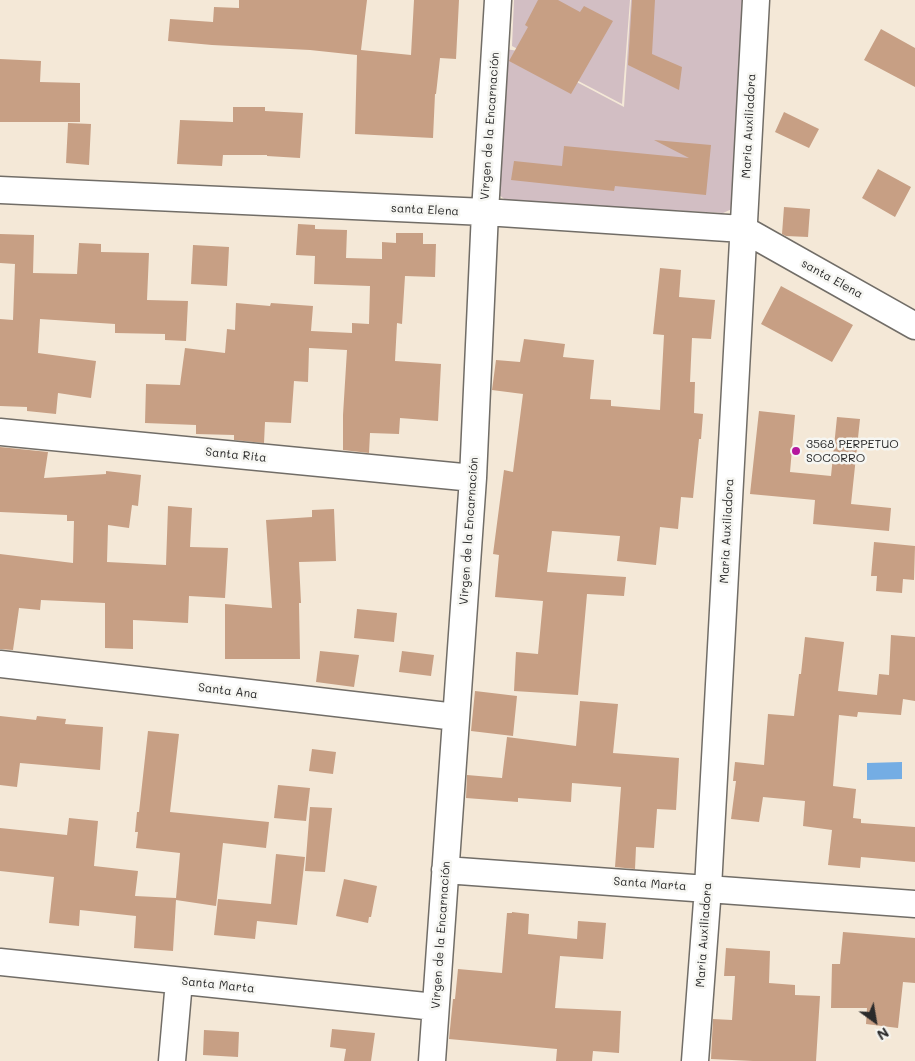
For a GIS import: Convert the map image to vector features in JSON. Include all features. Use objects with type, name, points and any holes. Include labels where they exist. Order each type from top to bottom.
[{"type":"street","name":"Virgen de la Encarnación","points":[[432,1061],[473,478],[485,212],[498,0]]},
{"type":"street","name":"Maria Auxiliadora","points":[[695,1061],[708,888],[756,0]]},
{"type":"street","name":"santa Elena","points":[[0,190],[485,212],[744,229],[915,326]]},
{"type":"street","name":"Santa Rita","points":[[0,432],[473,478]]},
{"type":"street","name":"Santa Ana","points":[[0,664],[456,717]]},
{"type":"street","name":"Santa Marta","points":[[445,870],[915,904]]},
{"type":"street","name":"Santa Marta","points":[[0,962],[435,1006]]},
{"type":"street","points":[[172,1061],[179,981]]},
{"type":"shaded area","points":[[514,0],[630,0],[622,104],[512,46]]},
{"type":"shaded area","points":[[631,0],[743,0],[734,208],[723,213],[507,201],[499,195],[500,48],[518,51],[624,107]]},
{"type":"water","points":[[902,762],[902,779],[867,780],[867,763]]},
{"type":"building","points":[[239,0],[367,0],[361,50],[411,55],[414,0],[459,0],[456,59],[440,58],[435,94],[433,138],[355,134],[357,55],[310,50],[168,41],[170,19],[213,22],[214,7],[239,8]]},
{"type":"building","points":[[538,0],[558,0],[580,12],[584,6],[613,21],[571,94],[509,61],[528,27],[525,25]]},
{"type":"building","points":[[632,0],[655,0],[652,54],[682,67],[679,90],[628,65]]},
{"type":"building","points":[[881,29],[915,48],[915,87],[864,60]]},
{"type":"building","points":[[0,59],[41,61],[40,82],[80,83],[80,122],[0,122]]},
{"type":"building","points":[[233,107],[265,107],[265,111],[303,113],[300,158],[267,155],[223,155],[222,166],[177,164],[180,120],[233,122]]},
{"type":"building","points":[[784,112],[819,129],[809,148],[775,132]]},
{"type":"building","points":[[68,123],[91,124],[89,165],[66,163]]},
{"type":"building","points":[[654,140],[711,145],[706,195],[615,186],[614,191],[511,180],[514,161],[562,166],[564,146],[689,158]]},
{"type":"building","points":[[878,169],[911,187],[895,217],[862,198]]},
{"type":"building","points":[[784,207],[810,209],[808,237],[786,236],[782,234]]},
{"type":"building","points":[[298,224],[315,225],[315,229],[347,230],[346,258],[382,259],[382,242],[396,243],[396,233],[423,233],[423,244],[436,244],[435,277],[405,276],[402,324],[397,323],[395,361],[441,364],[438,421],[400,418],[399,434],[370,433],[369,453],[343,450],[347,350],[309,348],[308,382],[294,381],[291,423],[265,422],[264,443],[234,440],[234,435],[196,434],[196,425],[145,423],[146,384],[180,385],[185,348],[225,353],[227,329],[235,330],[236,303],[270,306],[271,303],[313,306],[311,331],[352,333],[352,323],[369,324],[370,286],[314,284],[315,256],[296,255]]},
{"type":"building","points":[[0,234],[34,235],[33,273],[77,274],[79,243],[101,244],[101,252],[149,253],[147,300],[188,301],[186,341],[165,340],[165,334],[115,333],[115,324],[40,319],[38,353],[96,361],[91,398],[58,393],[56,414],[27,411],[27,407],[0,406],[0,319],[13,320],[15,264],[0,263]]},
{"type":"building","points":[[193,245],[229,247],[227,286],[191,284]]},
{"type":"building","points":[[660,268],[681,270],[679,297],[715,300],[711,339],[692,338],[690,382],[695,382],[694,413],[703,414],[693,498],[681,497],[678,529],[660,527],[656,565],[617,561],[620,536],[552,531],[547,572],[626,577],[624,596],[587,594],[578,695],[514,691],[516,652],[538,654],[543,601],[495,597],[499,555],[493,554],[504,470],[513,472],[523,394],[492,390],[496,360],[520,362],[524,339],[565,344],[563,357],[594,360],[590,399],[611,400],[611,406],[660,410],[664,335],[653,334]]},
{"type":"building","points":[[781,286],[853,325],[832,362],[761,324]]},
{"type":"building","points":[[759,411],[795,415],[790,472],[831,476],[837,417],[860,419],[851,504],[891,508],[889,531],[813,524],[815,500],[750,494]]},
{"type":"building","points":[[0,447],[48,452],[44,478],[106,474],[106,471],[141,475],[138,506],[132,505],[129,528],[108,525],[107,562],[166,565],[168,506],[192,508],[190,547],[228,548],[225,598],[189,596],[188,623],[133,620],[133,649],[105,648],[105,603],[41,600],[40,610],[19,608],[13,650],[0,649],[0,554],[73,563],[74,521],[67,521],[67,515],[0,512]]},
{"type":"building","points":[[334,509],[336,561],[299,562],[301,603],[299,603],[300,659],[225,659],[225,604],[272,608],[266,520],[312,517],[312,510]]},
{"type":"building","points":[[874,542],[915,546],[914,580],[903,579],[902,593],[876,591],[877,576],[871,576]]},
{"type":"building","points":[[357,609],[397,613],[394,642],[354,638]]},
{"type":"building","points":[[891,635],[915,637],[915,701],[903,699],[901,715],[858,712],[857,717],[839,715],[833,786],[856,789],[853,818],[861,819],[861,823],[915,827],[915,862],[861,857],[860,868],[828,865],[832,830],[803,826],[805,801],[763,797],[759,822],[731,819],[736,781],[733,781],[735,762],[764,765],[768,714],[794,716],[805,637],[844,642],[838,691],[877,695],[879,674],[889,675]]},
{"type":"building","points":[[320,651],[359,655],[354,687],[316,682]]},
{"type":"building","points":[[402,651],[434,655],[431,676],[399,672]]},
{"type":"building","points":[[475,691],[517,696],[513,736],[471,731]]},
{"type":"building","points":[[580,701],[618,704],[613,753],[679,758],[676,810],[657,809],[654,848],[636,847],[635,869],[615,867],[621,787],[572,783],[571,802],[518,798],[518,802],[466,798],[467,775],[502,778],[507,737],[576,746]]},
{"type":"building","points":[[0,716],[36,720],[37,716],[66,719],[65,724],[103,727],[100,770],[20,763],[17,787],[0,785]]},
{"type":"building","points":[[148,731],[179,734],[170,812],[269,822],[266,848],[223,843],[216,906],[176,900],[173,951],[134,948],[136,916],[80,910],[79,926],[49,923],[54,877],[0,871],[0,828],[67,835],[69,818],[98,821],[94,866],[138,871],[135,896],[176,898],[180,853],[136,848],[138,832],[135,832],[137,812],[139,812]]},
{"type":"building","points":[[312,749],[336,752],[333,774],[309,771]]},
{"type":"building","points":[[278,785],[310,788],[306,821],[274,818]]},
{"type":"building","points":[[310,807],[332,808],[325,872],[305,871]]},
{"type":"building","points":[[276,854],[305,857],[297,925],[257,921],[255,939],[214,935],[218,899],[271,904]]},
{"type":"building","points":[[344,879],[377,886],[368,923],[336,916]]},
{"type":"building","points":[[507,913],[529,914],[528,934],[577,939],[578,921],[606,923],[603,959],[560,956],[555,1008],[621,1011],[619,1053],[593,1051],[592,1061],[556,1061],[557,1049],[449,1039],[458,969],[502,973]]},
{"type":"building","points":[[843,932],[915,938],[915,983],[903,982],[898,1028],[866,1024],[867,1008],[831,1008],[832,964],[840,964]]},
{"type":"building","points":[[726,948],[770,951],[769,983],[795,985],[795,995],[820,996],[816,1061],[711,1059],[713,1019],[732,1020],[735,976],[724,976]]},
{"type":"building","points":[[332,1029],[375,1033],[371,1061],[344,1061],[346,1049],[330,1047]]},
{"type":"building","points":[[204,1030],[239,1032],[238,1057],[203,1055]]},
{"type":"place","name":"3568 PERPETUO SOCORRO","points":[[796,451]]}]
